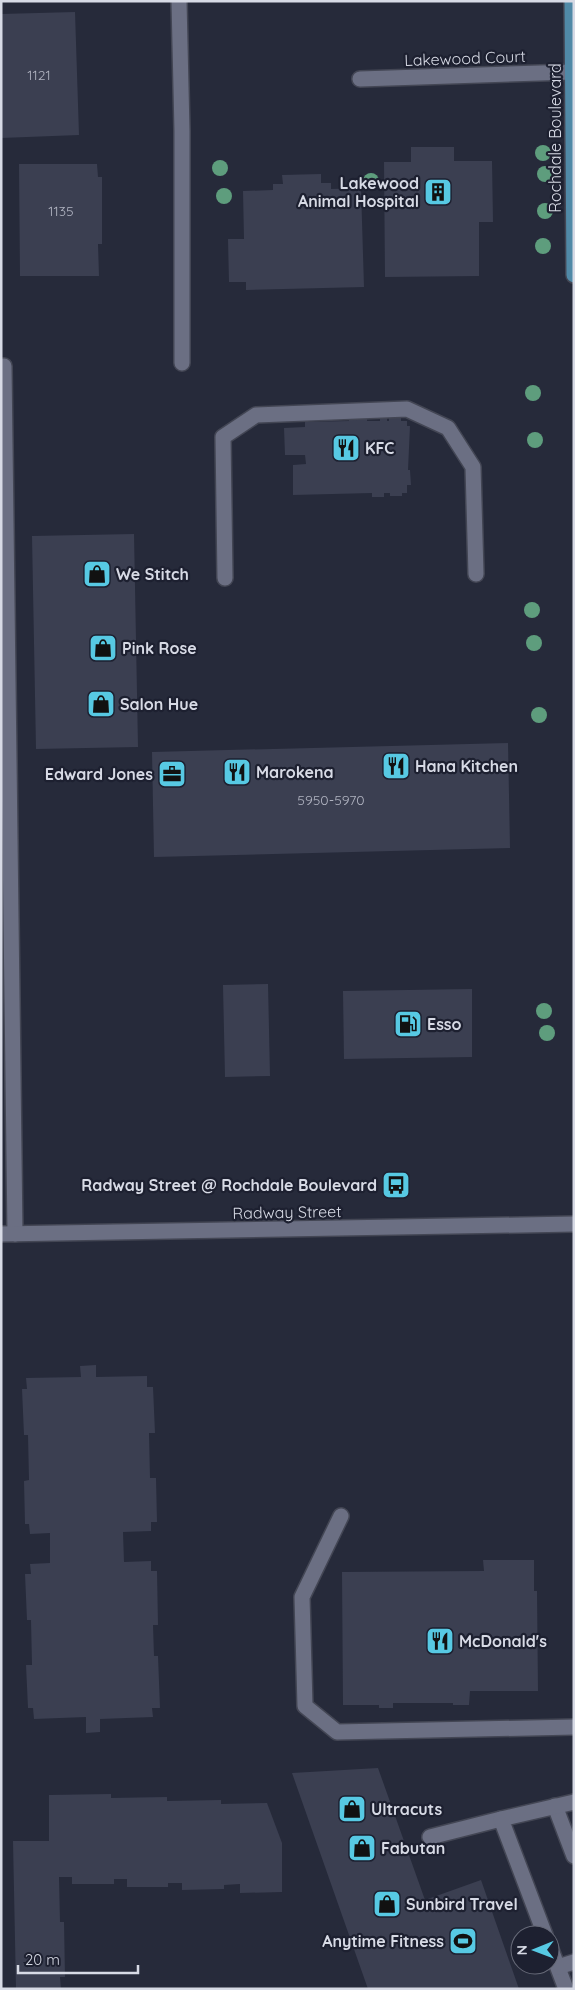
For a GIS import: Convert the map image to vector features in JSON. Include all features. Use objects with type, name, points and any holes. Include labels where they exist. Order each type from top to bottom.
[{"type":"main road","name":"Rochdale Boulevard","points":[[572,1],[574,275]]},
{"type":"street","points":[[179,1],[182,131],[182,364]]},
{"type":"street","name":"Lakewood Court","points":[[360,79],[572,72]]},
{"type":"street","points":[[4,366],[8,1234]]},
{"type":"street","points":[[225,578],[223,437],[256,414],[407,409],[448,428],[473,467],[476,574]]},
{"type":"street","name":"Radway Street","points":[[8,1234],[574,1224]]},
{"type":"street","points":[[341,1516],[302,1596],[304,1706],[337,1732],[574,1727]]},
{"type":"street","points":[[430,1837],[574,1802]]},
{"type":"street","points":[[554,1806],[574,1856]]},
{"type":"street","points":[[501,1819],[542,1925]]},
{"type":"street","points":[[560,1967],[574,1962]]},
{"type":"street","points":[[560,1973],[566,1989]]},
{"type":"building","points":[[75,12],[79,135],[1,138],[1,14]]},
{"type":"building","name":"Lakewood Animal Hospital","points":[[411,147],[454,147],[454,161],[492,161],[493,222],[479,222],[479,276],[385,277],[384,162],[411,162]]},
{"type":"building","points":[[19,164],[97,164],[98,177],[102,177],[102,244],[98,244],[99,276],[20,276]]},
{"type":"building","points":[[321,174],[321,183],[331,183],[331,189],[361,188],[364,287],[246,290],[246,282],[229,282],[228,239],[244,239],[243,191],[273,190],[273,184],[283,184],[282,175]]},
{"type":"building","name":"KFC","points":[[349,412],[367,412],[367,421],[380,421],[380,416],[387,416],[387,421],[389,421],[389,416],[401,415],[401,421],[407,421],[407,426],[410,426],[408,470],[410,470],[411,485],[407,485],[407,493],[402,493],[402,496],[390,496],[390,493],[384,493],[384,497],[372,497],[372,493],[293,495],[293,465],[306,464],[305,455],[285,455],[284,428],[305,427],[305,422],[349,421]]},
{"type":"building","points":[[134,534],[138,747],[36,749],[32,536]]},
{"type":"building","points":[[508,743],[510,848],[154,857],[152,752]]},
{"type":"building","points":[[268,984],[270,1076],[225,1077],[223,985]]},
{"type":"building","name":"Esso","points":[[472,989],[472,1057],[344,1059],[343,991]]},
{"type":"building","points":[[96,1365],[96,1377],[147,1376],[147,1387],[153,1387],[155,1433],[149,1433],[150,1478],[156,1478],[157,1522],[151,1522],[151,1531],[123,1532],[124,1562],[151,1561],[151,1571],[157,1571],[158,1625],[153,1625],[154,1656],[158,1656],[160,1708],[152,1708],[153,1717],[100,1719],[100,1732],[86,1733],[86,1717],[34,1719],[33,1708],[28,1708],[26,1665],[32,1665],[31,1620],[27,1620],[25,1574],[31,1574],[30,1564],[50,1563],[50,1533],[30,1534],[29,1524],[25,1524],[24,1481],[29,1480],[28,1435],[24,1435],[22,1389],[27,1389],[26,1378],[81,1377],[80,1366]]},
{"type":"building","name":"McDonald's","points":[[483,1560],[534,1560],[534,1591],[537,1591],[538,1691],[470,1691],[469,1705],[453,1705],[453,1703],[393,1703],[393,1708],[379,1708],[379,1705],[343,1705],[342,1572],[484,1571]]},
{"type":"building","points":[[378,1768],[425,1900],[481,1880],[510,1963],[510,1975],[514,1975],[519,1989],[368,1989],[292,1773]]},
{"type":"building","points":[[111,1794],[111,1798],[167,1797],[167,1801],[221,1800],[221,1804],[267,1803],[282,1843],[282,1892],[240,1893],[240,1884],[224,1885],[224,1889],[182,1890],[182,1883],[168,1883],[168,1887],[127,1887],[127,1879],[114,1879],[114,1884],[72,1884],[72,1877],[59,1877],[60,1922],[64,1922],[65,1977],[60,1977],[61,1989],[16,1989],[13,1841],[49,1841],[49,1795]]},
{"type":"place","name":"Lakewood Animal Hospital","points":[[438,192]]},
{"type":"place","name":"KFC","points":[[346,448]]},
{"type":"place","name":"We Stitch","points":[[97,574]]},
{"type":"place","name":"Pink Rose","points":[[103,648]]},
{"type":"place","name":"Salon Hue","points":[[101,704]]},
{"type":"place","name":"Hana Kitchen","points":[[396,766]]},
{"type":"place","name":"Marokena","points":[[237,772]]},
{"type":"place","name":"Edward Jones","points":[[172,774]]},
{"type":"place","name":"Esso","points":[[408,1024]]},
{"type":"place","name":"Radway Street @ Rochdale Boulevard","points":[[396,1185]]},
{"type":"place","name":"McDonald's","points":[[440,1641]]},
{"type":"place","name":"Ultracuts","points":[[352,1809]]},
{"type":"place","name":"Fabutan","points":[[362,1848]]},
{"type":"place","name":"Sunbird Travel","points":[[387,1904]]},
{"type":"place","name":"Anytime Fitness","points":[[463,1941]]}]
